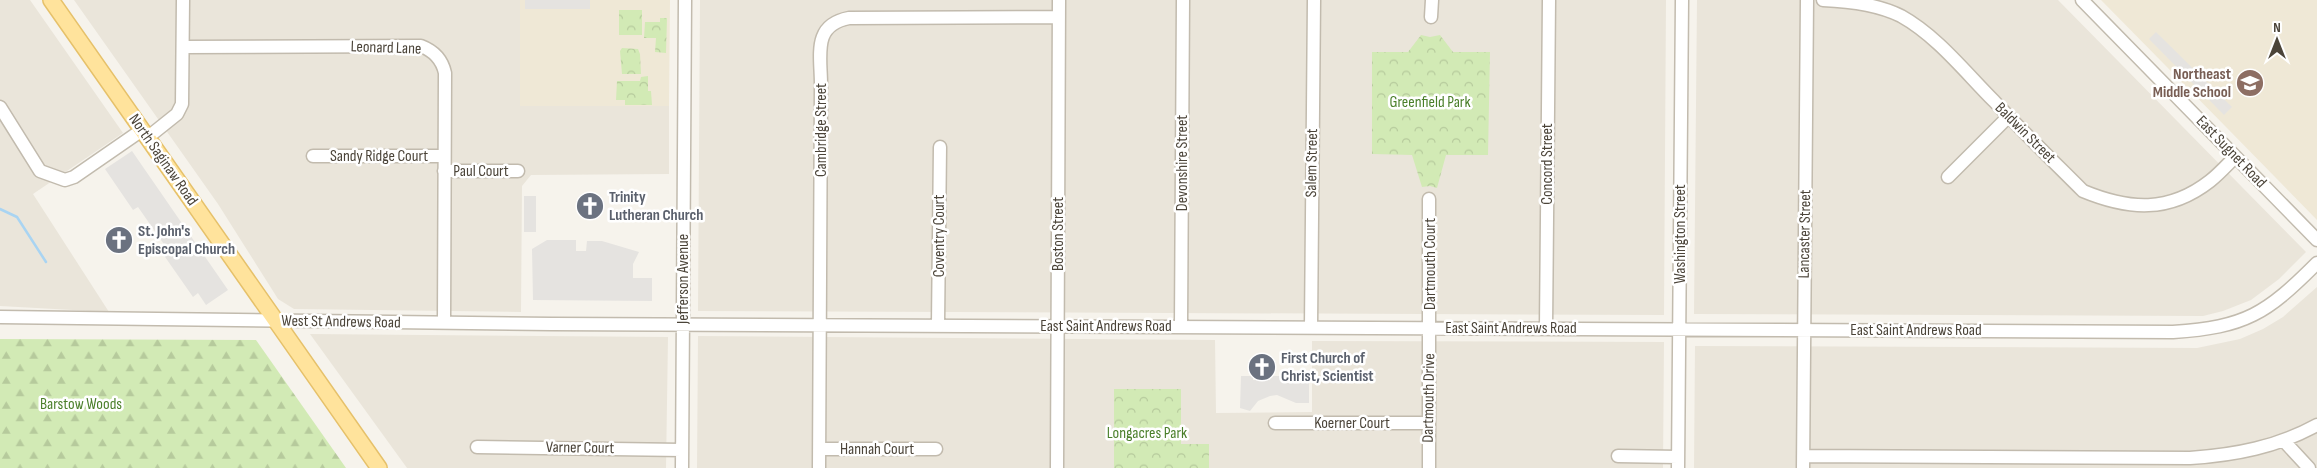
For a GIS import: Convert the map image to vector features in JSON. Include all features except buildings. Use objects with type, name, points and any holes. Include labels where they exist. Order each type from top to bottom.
[{"type":"main road","name":"North Saginaw Road","points":[[51,0],[379,468]]},
{"type":"street","points":[[0,107],[40,171],[55,178],[65,180],[74,177],[145,134],[180,110],[182,98],[184,0]]},
{"type":"street","name":"Jefferson Avenue","points":[[682,468],[685,0]]},
{"type":"street","name":"Boston Street","points":[[1057,468],[1059,0]]},
{"type":"street","name":"Devonshire Street","points":[[1181,326],[1183,0]]},
{"type":"street","name":"Salem Street","points":[[1311,327],[1314,0]]},
{"type":"street","points":[[1432,0],[1432,17]]},
{"type":"street","name":"Concord Street","points":[[1546,328],[1549,0]]},
{"type":"street","name":"Washington Street","points":[[1678,462],[1682,0]]},
{"type":"street","name":"Lancaster Street","points":[[1803,462],[1807,0]]},
{"type":"street","name":"Baldwin Street","points":[[1823,0],[1860,3],[1881,8],[1900,16],[1934,41],[2083,191],[2108,201],[2132,205],[2154,205],[2173,201],[2190,194],[2210,181],[2235,157]]},
{"type":"street","name":"East Sugnet Road","points":[[2082,0],[2317,240]]},
{"type":"street","name":"Cambridge Street","points":[[818,468],[822,38],[826,28],[836,20],[849,18],[1058,17]]},
{"type":"street","name":"Leonard Lane","points":[[183,47],[421,46],[431,50],[443,64],[446,72],[444,323]]},
{"type":"street","points":[[1948,176],[2008,117]]},
{"type":"street","name":"Coventry Court","points":[[938,324],[940,147]]},
{"type":"street","name":"Sandy Ridge Court","points":[[313,156],[444,156]]},
{"type":"street","name":"Paul Court","points":[[444,171],[518,171]]},
{"type":"street","name":"Dartmouth Court","points":[[1429,199],[1430,328]]},
{"type":"street","name":"East Saint Andrews Road","points":[[683,324],[2163,332],[2222,327],[2244,320],[2269,307],[2286,294],[2317,263]]},
{"type":"street","name":"West St Andrews Road","points":[[0,317],[683,324]]},
{"type":"street","name":"Dartmouth Drive","points":[[1429,468],[1430,328]]},
{"type":"street","name":"Koerner Court","points":[[1275,423],[1429,423]]},
{"type":"street","points":[[1803,462],[2190,458],[2248,452],[2284,441],[2317,425]]},
{"type":"street","points":[[2284,441],[2309,468]]},
{"type":"street","name":"Varner Court","points":[[477,448],[682,450]]},
{"type":"street","name":"Hannah Court","points":[[819,449],[936,449]]},
{"type":"street","points":[[1618,456],[1678,462]]},
{"type":"shaded area","points":[[0,0],[30,0],[123,133],[33,194],[109,312],[0,306]]},
{"type":"shaded area","points":[[74,0],[520,0],[520,106],[669,106],[669,174],[531,175],[522,186],[521,312],[294,309],[278,299],[218,204]]},
{"type":"shaded area","points":[[520,0],[670,0],[669,106],[520,106]]},
{"type":"shaded area","points":[[525,0],[590,0],[590,9],[525,9]]},
{"type":"shaded area","points":[[700,0],[1666,0],[1664,315],[698,311]]},
{"type":"shaded area","points":[[1697,0],[2058,0],[2306,252],[2279,279],[2251,300],[2223,311],[2203,316],[1694,314]]},
{"type":"shaded area","name":"Northeast Middle School","points":[[2101,0],[2317,0],[2317,220],[2227,128]]},
{"type":"shaded area","points":[[2156,32],[2232,107],[2224,115],[2149,39]]},
{"type":"shaded area","points":[[132,151],[228,290],[206,305],[198,293],[193,297],[163,254],[168,250],[138,207],[133,210],[105,169]]},
{"type":"shaded area","points":[[524,196],[536,196],[536,232],[524,232]]},
{"type":"shaded area","points":[[547,240],[576,240],[576,251],[586,251],[587,241],[602,241],[639,252],[633,264],[633,278],[652,278],[652,301],[533,300],[532,249]]},
{"type":"shaded area","points":[[2317,287],[2317,468],[1694,468],[1695,346],[2197,348],[2240,339],[2263,329],[2283,317]]},
{"type":"shaded area","points":[[310,334],[668,337],[666,468],[407,468]]},
{"type":"shaded area","points":[[698,336],[1215,340],[1216,413],[1312,412],[1312,341],[1664,342],[1663,468],[697,468]]},
{"type":"shaded area","points":[[1283,373],[1309,373],[1309,403],[1296,403],[1277,395],[1258,401],[1250,411],[1240,408],[1241,376],[1253,376],[1253,380],[1270,380],[1271,376],[1283,376]]},
{"type":"green space","points":[[619,10],[642,10],[642,35],[619,35]]},
{"type":"green space","points":[[660,18],[667,18],[666,53],[655,52],[656,38],[644,38],[645,22],[660,22]]},
{"type":"green space","name":"Greenfield Park","points":[[1421,35],[1430,37],[1440,35],[1453,52],[1490,52],[1488,155],[1446,155],[1437,188],[1430,186],[1422,187],[1412,155],[1372,154],[1372,52],[1408,52]]},
{"type":"green space","points":[[622,48],[638,49],[641,74],[622,74],[620,51]]},
{"type":"green space","points":[[648,76],[648,91],[651,91],[652,105],[625,105],[625,100],[616,100],[617,81],[640,81],[641,77]]},
{"type":"green space","name":"Barstow Woods","points":[[0,339],[256,340],[346,468],[0,468]]},
{"type":"green space","name":"Longacres Park","points":[[1114,389],[1181,389],[1181,444],[1209,444],[1209,468],[1114,468]]},
{"type":"waterway","points":[[0,209],[17,217],[46,262]]},
{"type":"place","name":"Northeast Middle School","points":[[2250,83]]},
{"type":"place","name":"Trinity Lutheran Church","points":[[590,206]]},
{"type":"place","name":"St. John's Episcopal Church","points":[[119,240]]},
{"type":"place","name":"First Church of Christ, Scientist","points":[[1262,367]]}]
